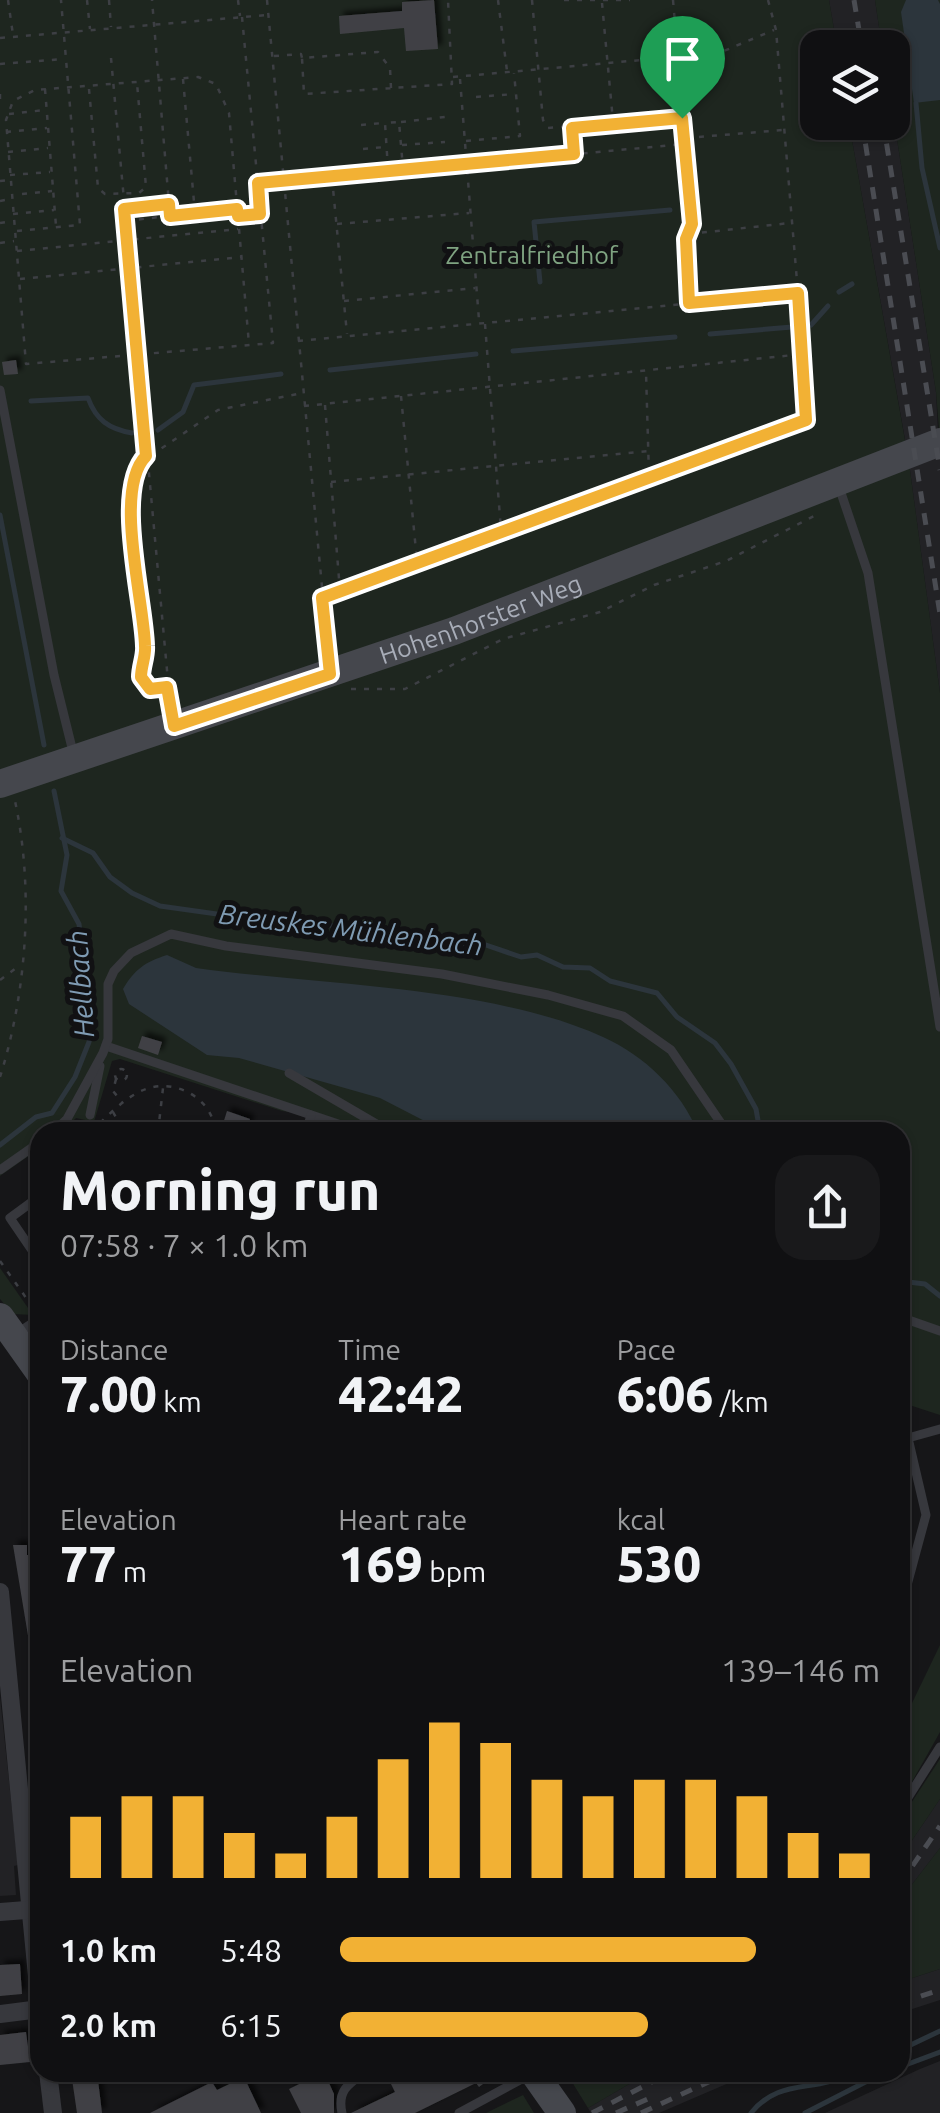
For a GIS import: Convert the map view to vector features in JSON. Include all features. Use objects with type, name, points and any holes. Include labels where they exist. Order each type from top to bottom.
[{"type":"street","name":"Hohenhorster Weg","points":[[7,787],[75,759],[330,674],[940,442]]},
{"type":"street","points":[[6,1331],[30,1361]]},
{"type":"street","points":[[0,1592],[30,1856]]},
{"type":"street","points":[[0,1912],[30,1910]]},
{"type":"street","points":[[0,2014],[30,2010]]},
{"type":"street","points":[[49,2082],[53,2113]]},
{"type":"street","points":[[540,2082],[562,2113]]},
{"type":"lane","points":[[0,390],[54,676],[75,759]]},
{"type":"lane","points":[[837,482],[868,573],[940,1028]]},
{"type":"lane","points":[[90,1116],[104,1050],[108,984],[131,953],[171,934],[226,946],[442,974],[548,995],[623,1016],[671,1050],[721,1122]]},
{"type":"lane","points":[[104,1050],[331,1122]]},
{"type":"lane","points":[[64,1122],[104,1050]]},
{"type":"lane","points":[[289,1073],[373,1122]]},
{"type":"lane","points":[[310,1122],[312,1116]]},
{"type":"lane","points":[[0,1170],[30,1149]]},
{"type":"lane","points":[[30,1203],[10,1218],[30,1247]]},
{"type":"lane","points":[[910,1321],[940,1331]]},
{"type":"lane","points":[[6,1331],[30,1322]]},
{"type":"lane","points":[[910,1434],[940,1428]]},
{"type":"lane","points":[[910,1457],[926,1516],[910,1574]]},
{"type":"lane","points":[[910,1794],[940,1748]]},
{"type":"lane","points":[[342,2113],[338,2099],[351,2082]]},
{"type":"lane","points":[[458,2113],[517,2082]]},
{"type":"path","points":[[8,0],[14,37]]},
{"type":"path","points":[[15,231],[80,225],[60,0]]},
{"type":"path","points":[[87,0],[90,30]]},
{"type":"path","points":[[109,0],[112,28]]},
{"type":"path","points":[[152,0],[170,216]]},
{"type":"path","points":[[238,0],[273,343],[26,364],[3,121],[10,106],[22,96],[45,89],[208,79],[227,100],[249,344]]},
{"type":"path","points":[[267,0],[330,674]]},
{"type":"path","points":[[272,56],[301,54],[304,94],[452,84],[448,0]]},
{"type":"path","points":[[498,0],[507,72]]},
{"type":"path","points":[[532,0],[545,125],[572,128],[682,118]]},
{"type":"path","points":[[564,0],[630,0]]},
{"type":"path","points":[[672,0],[692,224],[688,234],[689,303]]},
{"type":"path","points":[[322,598],[806,420],[776,30],[768,0]]},
{"type":"path","points":[[602,2],[613,124]]},
{"type":"path","points":[[0,38],[268,14]]},
{"type":"path","points":[[452,77],[738,48],[776,30]]},
{"type":"path","points":[[302,58],[378,52],[390,68],[391,88]]},
{"type":"path","points":[[111,58],[167,687],[174,726]]},
{"type":"path","points":[[0,64],[66,59]]},
{"type":"path","points":[[465,142],[520,136],[514,71]]},
{"type":"path","points":[[460,76],[476,288],[490,387],[501,532]]},
{"type":"path","points":[[183,78],[194,213]]},
{"type":"path","points":[[89,86],[98,188],[105,194],[123,194],[146,187],[137,82]]},
{"type":"path","points":[[45,89],[56,227]]},
{"type":"path","points":[[0,94],[0,100],[10,106]]},
{"type":"path","points":[[476,98],[516,94]]},
{"type":"path","points":[[6,114],[47,110]]},
{"type":"path","points":[[362,125],[446,117]]},
{"type":"path","points":[[399,122],[403,170]]},
{"type":"path","points":[[385,123],[388,171]]},
{"type":"path","points":[[6,132],[48,128]]},
{"type":"path","points":[[572,128],[574,154]]},
{"type":"path","points":[[258,183],[784,130]]},
{"type":"path","points":[[0,141],[7,140]]},
{"type":"path","points":[[401,146],[446,142]]},
{"type":"path","points":[[362,150],[386,147]]},
{"type":"path","points":[[8,152],[50,148]]},
{"type":"path","points":[[0,160],[8,159]]},
{"type":"path","points":[[0,181],[52,172]]},
{"type":"path","points":[[332,176],[348,336]]},
{"type":"path","points":[[22,194],[54,191]]},
{"type":"path","points":[[0,200],[12,199]]},
{"type":"path","points":[[124,209],[169,204]]},
{"type":"path","points":[[126,221],[237,209]]},
{"type":"path","points":[[13,214],[55,210]]},
{"type":"path","points":[[337,224],[470,212]]},
{"type":"path","points":[[238,216],[260,214]]},
{"type":"path","points":[[0,223],[14,221]]},
{"type":"path","points":[[688,234],[792,223]]},
{"type":"path","points":[[16,251],[239,229]]},
{"type":"path","points":[[0,242],[16,241]]},
{"type":"path","points":[[19,279],[242,257]]},
{"type":"path","points":[[344,302],[476,288]]},
{"type":"path","points":[[298,340],[798,293]]},
{"type":"path","points":[[304,406],[803,354]]},
{"type":"path","points":[[646,372],[648,476]]},
{"type":"path","points":[[167,687],[150,689],[141,677],[146,643],[134,573],[138,550],[133,478],[146,456],[218,410],[303,392]]},
{"type":"path","points":[[401,396],[417,563]]},
{"type":"path","points":[[324,404],[340,591]]},
{"type":"path","points":[[331,482],[649,451]]},
{"type":"path","points":[[0,1078],[20,964],[26,877],[7,787]]},
{"type":"path","points":[[0,980],[20,964]]},
{"type":"path","points":[[116,1079],[113,1091],[123,1104]]},
{"type":"path","points":[[159,1122],[164,1087]]},
{"type":"path","points":[[102,1122],[144,1090],[164,1087],[182,1090],[202,1101],[212,1113],[213,1122]]},
{"type":"path","points":[[113,1112],[118,1122]]},
{"type":"path","points":[[0,1262],[30,1304]]},
{"type":"shaded area","points":[[829,0],[875,0],[879,30],[834,30]]},
{"type":"shaded area","points":[[906,0],[938,0],[940,4],[940,100],[914,103],[910,30],[904,30],[901,12]]},
{"type":"shaded area","points":[[852,140],[897,140],[936,392],[938,432],[906,445]]},
{"type":"shaded area","points":[[940,451],[940,693],[909,463]]},
{"type":"shaded area","points":[[167,955],[196,968],[458,997],[559,1020],[603,1037],[647,1064],[671,1088],[693,1122],[427,1122],[380,1098],[239,1058],[207,1055],[129,1004],[123,989],[141,967]]},
{"type":"shaded area","points":[[0,1697],[18,1865],[14,1866],[16,1895],[0,1896]]},
{"type":"shaded area","points":[[940,1799],[940,1848],[910,1887],[910,1843]]},
{"type":"shaded area","points":[[940,1969],[940,2000],[910,2010],[910,1979]]},
{"type":"shaded area","points":[[940,2061],[940,2113],[825,2113],[892,2082],[910,2082],[910,2074]]},
{"type":"shaded area","points":[[633,2082],[731,2082],[659,2113],[591,2113],[588,2108]]},
{"type":"green space","name":"Zentralfriedhof","points":[[0,0],[829,0],[834,30],[800,30],[800,140],[852,140],[909,463],[940,693],[940,1415],[910,1405],[910,1122],[352,1122],[282,1111],[120,1059],[112,1061],[94,1122],[76,1118],[72,1122],[30,1122],[30,1155],[0,1176]]},
{"type":"green space","points":[[875,0],[940,0],[940,442],[936,392],[897,140],[910,140],[910,30],[879,30]]},
{"type":"green space","points":[[0,1268],[30,1315],[13,1314],[0,1299]]},
{"type":"green space","points":[[940,1645],[940,1732],[910,1785],[910,1707]]},
{"type":"green space","points":[[940,1759],[940,1799],[910,1843],[910,1805]]},
{"type":"green space","points":[[940,1848],[940,1969],[910,1979],[910,1887]]},
{"type":"green space","points":[[572,2082],[633,2082],[588,2108]]},
{"type":"green space","points":[[523,2095],[534,2113],[486,2113]]},
{"type":"building","points":[[434,0],[438,49],[406,51],[404,28],[340,34],[339,16],[402,11],[402,2]]},
{"type":"building","points":[[16,360],[18,374],[4,375],[2,362]]},
{"type":"building","points":[[142,1036],[162,1042],[158,1055],[138,1048]]},
{"type":"building","points":[[227,1111],[250,1119],[249,1122],[224,1122]]},
{"type":"building","points":[[13,1545],[27,1545],[30,1555],[30,1648]]},
{"type":"building","points":[[20,1964],[22,1994],[0,1996],[0,1965]]},
{"type":"building","points":[[26,2032],[30,2062],[0,2065],[0,2035]]},
{"type":"building","points":[[72,2082],[98,2082],[102,2113],[77,2113]]},
{"type":"building","points":[[212,2082],[217,2090],[234,2082],[246,2082],[261,2113],[150,2113]]},
{"type":"building","points":[[303,2082],[329,2082],[334,2094],[334,2113],[301,2113],[289,2089]]},
{"type":"building","points":[[390,2082],[486,2082],[415,2113],[351,2113],[395,2092]]},
{"type":"waterway","points":[[916,103],[922,168],[940,248]]},
{"type":"waterway","points":[[540,282],[534,222],[670,210]]},
{"type":"waterway","points":[[839,292],[852,284]]},
{"type":"waterway","points":[[811,325],[828,306]]},
{"type":"waterway","points":[[710,334],[792,327]]},
{"type":"waterway","points":[[513,351],[675,337]]},
{"type":"waterway","points":[[330,370],[476,354]]},
{"type":"waterway","points":[[158,430],[183,412],[194,385],[281,374]]},
{"type":"waterway","points":[[31,401],[88,398],[104,422],[132,433]]},
{"type":"waterway","name":"Hellbach","points":[[0,515],[44,745]]},
{"type":"waterway","name":"Hellbach","points":[[0,1145],[36,1117],[52,1113],[75,1077],[89,1042],[91,1026],[79,924],[61,891],[67,855],[54,791]]},
{"type":"waterway","name":"Breuskes Mühlenbach","points":[[62,838],[93,853],[110,877],[160,906],[267,921],[315,919],[340,929],[368,929],[394,937],[442,936],[452,945],[480,943],[521,957],[537,955],[563,967],[590,968],[610,981],[657,993],[677,1017],[715,1043],[756,1109],[758,1122]]},
{"type":"waterway","name":"Breuskes Mühlenbach","points":[[910,1282],[925,1284],[940,1296]]},
{"type":"waterway","points":[[910,2045],[940,2031]]},
{"type":"waterway","points":[[910,2063],[940,2052]]},
{"type":"waterway","points":[[751,2113],[774,2094],[828,2082]]},
{"type":"waterway","points":[[805,2113],[865,2082]]},
{"type":"railway","points":[[854,0],[859,30]]},
{"type":"railway","points":[[865,140],[940,614]]},
{"type":"railway","points":[[886,140],[940,470]]},
{"type":"railway","points":[[910,1870],[940,1826]]},
{"type":"railway","points":[[910,2000],[940,1990]]},
{"type":"railway","points":[[592,2113],[652,2082]]},
{"type":"railway","points":[[641,2113],[708,2082]]},
{"type":"railway","points":[[616,2113],[650,2098]]},
{"type":"route","points":[[682,118],[692,224],[686,239],[689,303],[798,293],[809,411],[806,420],[322,598],[330,674],[174,726],[167,687],[150,689],[143,686],[141,677],[146,643],[134,573],[138,550],[134,537],[133,478],[137,465],[146,456],[124,209],[169,204],[170,216],[237,209],[238,216],[260,214],[258,183],[574,154],[572,128],[682,118]]}]
